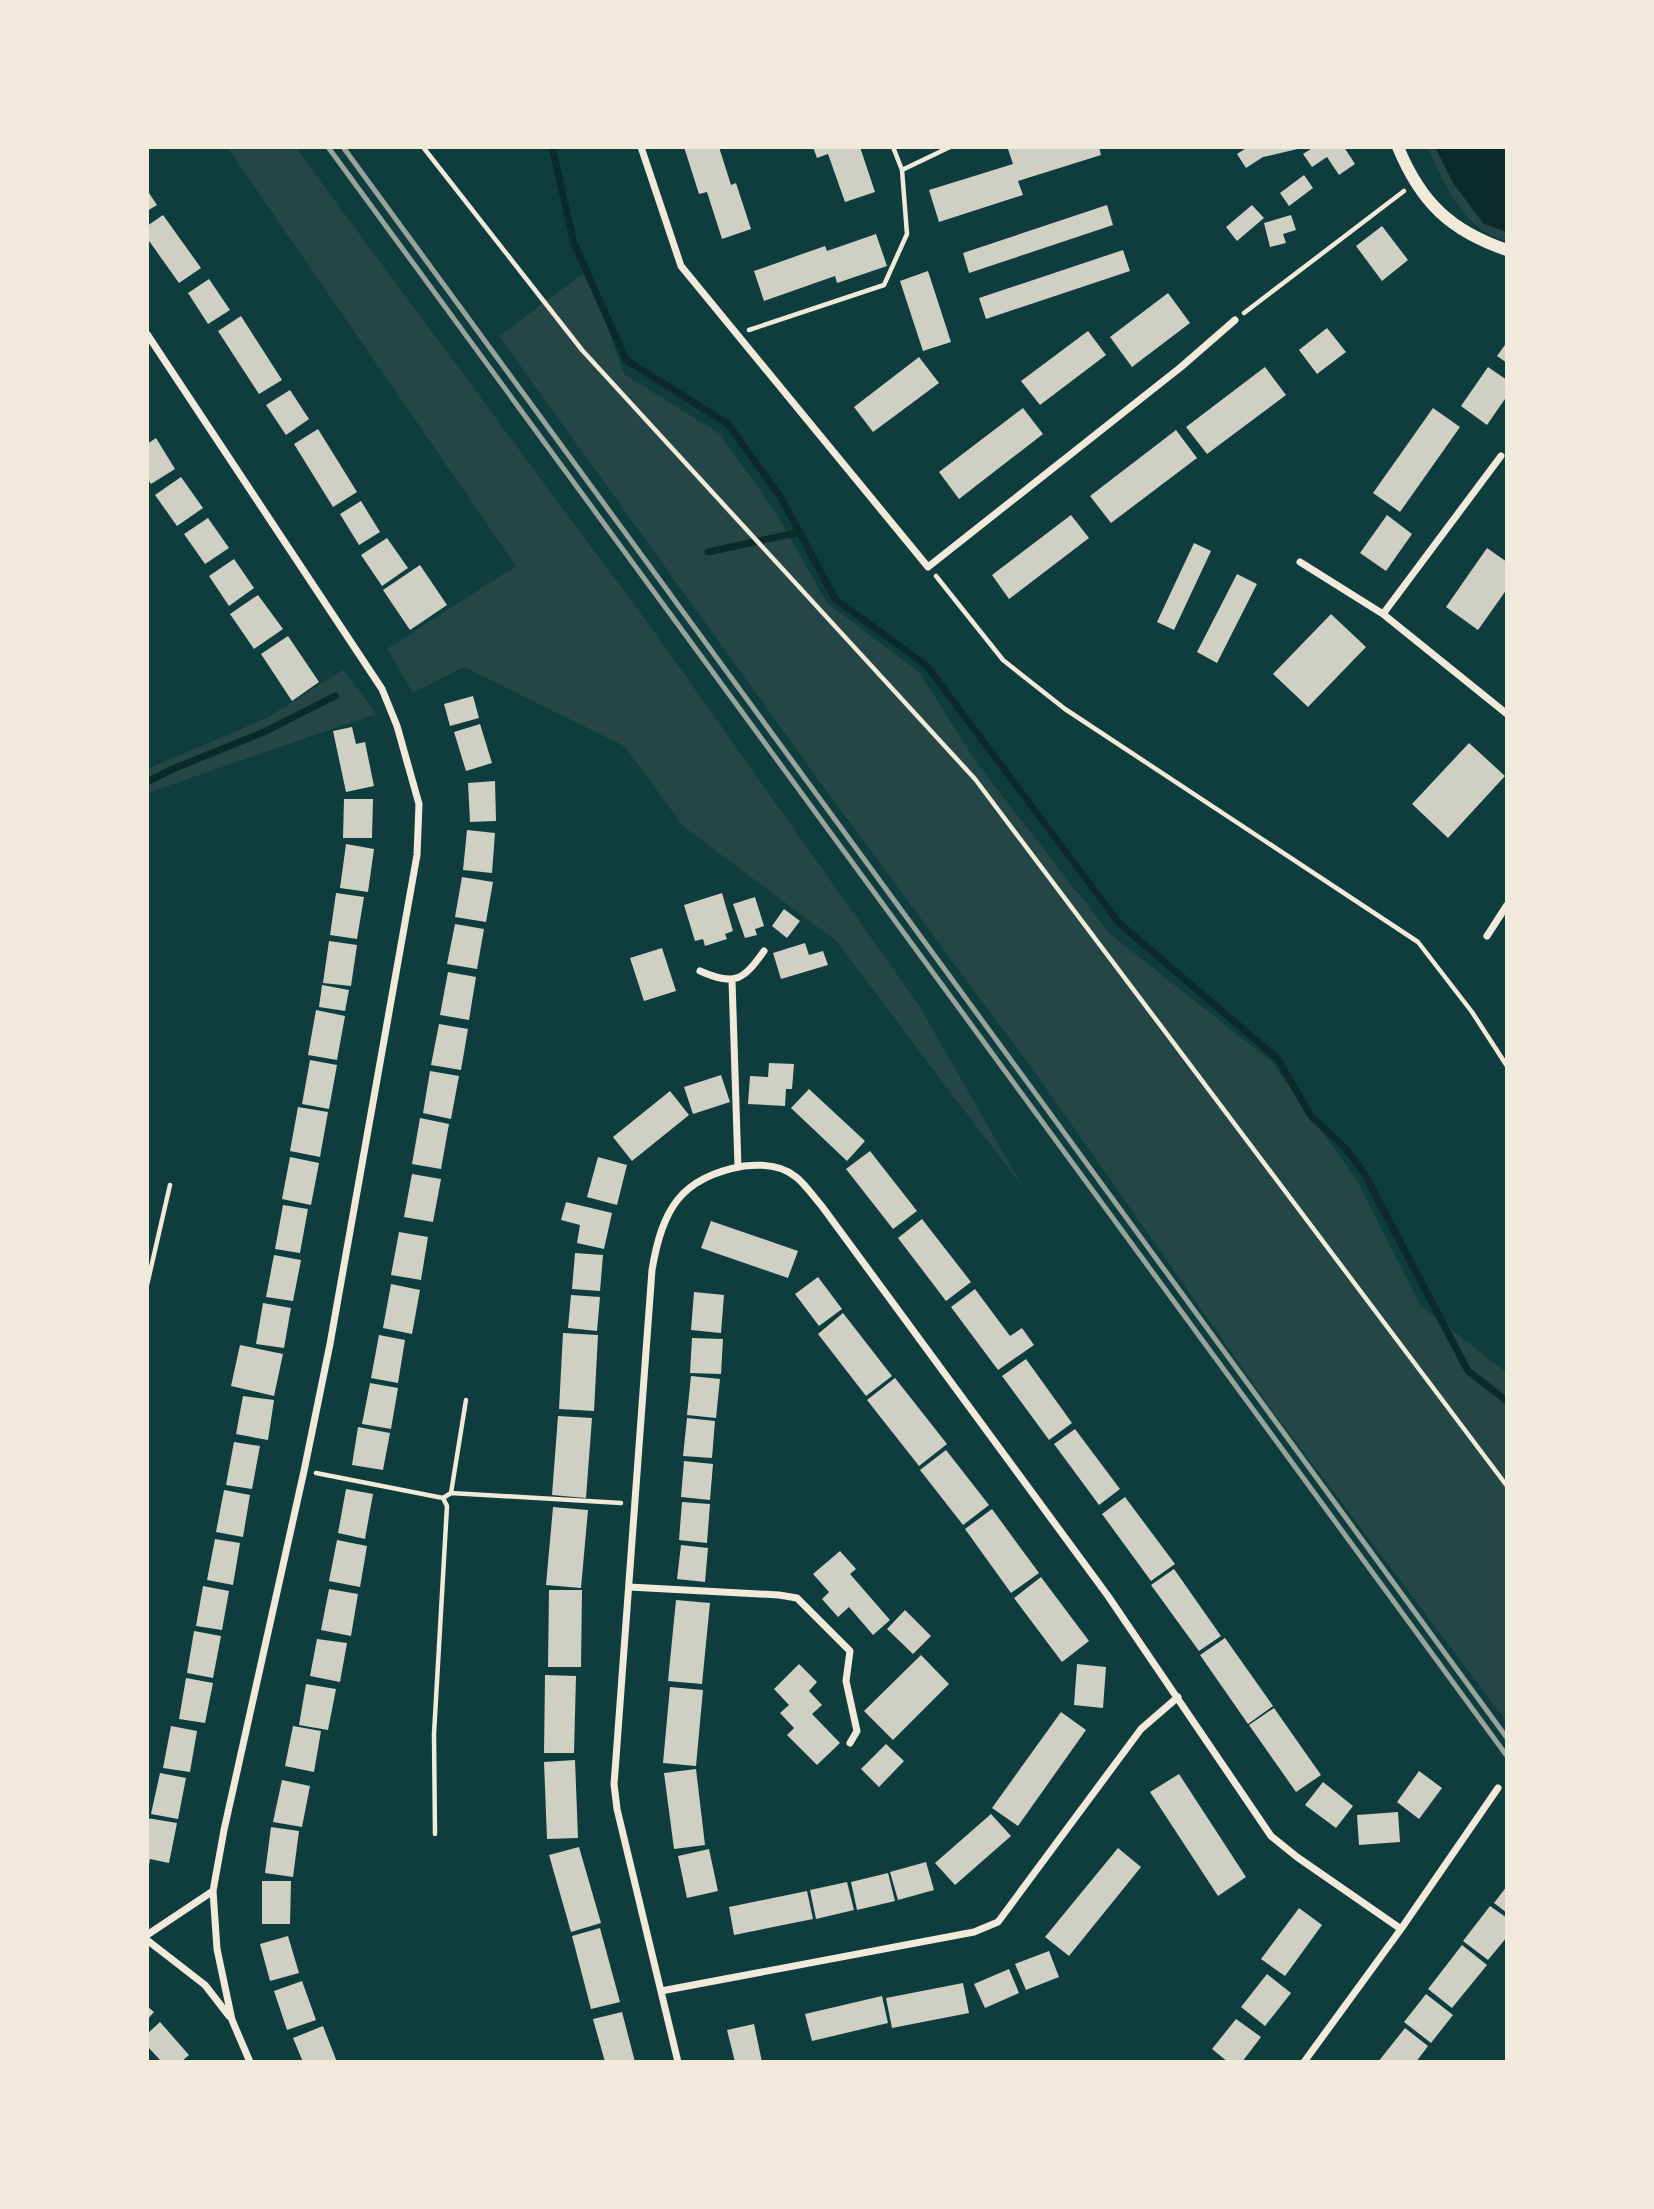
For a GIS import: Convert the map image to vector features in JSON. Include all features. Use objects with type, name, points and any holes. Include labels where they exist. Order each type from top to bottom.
[{"type":"street","points":[[641,147],[681,266],[928,568],[1181,367],[1235,320]]},
{"type":"street","points":[[1398,147],[1415,182],[1453,225],[1466,234],[1507,250]]},
{"type":"street","points":[[147,334],[382,689],[397,726],[419,804],[417,855],[330,1344],[213,1891],[217,1949],[232,2020],[250,2062]]},
{"type":"street","points":[[1382,614],[1501,456]]},
{"type":"street","points":[[1300,562],[1382,614],[1507,714]]},
{"type":"street","points":[[1487,936],[1507,905]]},
{"type":"street","points":[[700,971],[717,979],[732,980],[751,971],[764,951]]},
{"type":"street","points":[[732,980],[738,1167]]},
{"type":"street","points":[[678,2062],[617,1809],[614,1784],[652,1270],[658,1235],[676,1201],[688,1188],[707,1176],[738,1167],[757,1164],[777,1167],[795,1176],[821,1205],[1108,1596],[1271,1836],[1401,1929]]},
{"type":"street","points":[[629,1587],[797,1598],[850,1650],[846,1682],[857,1731],[850,1743]]},
{"type":"street","points":[[661,1992],[974,1932],[998,1922],[1141,1729],[1178,1697]]},
{"type":"street","points":[[1304,2062],[1401,1929],[1498,1788]]},
{"type":"street","points":[[147,1935],[213,1891]]},
{"type":"street","points":[[147,1940],[205,1984],[232,2020]]},
{"type":"path","points":[[422,147],[582,350],[975,779],[1507,1486]]},
{"type":"path","points":[[735,334],[884,285],[907,234],[902,170],[893,147]]},
{"type":"path","points":[[902,170],[950,147]]},
{"type":"path","points":[[1235,320],[1415,182]]},
{"type":"path","points":[[928,568],[1003,660],[1065,709],[1418,942],[1472,1012],[1507,1066]]},
{"type":"path","points":[[147,1285],[170,1185]]},
{"type":"path","points":[[451,1493],[466,1400]]},
{"type":"path","points":[[304,1471],[443,1498],[451,1493],[635,1504]]},
{"type":"path","points":[[435,1834],[434,1734],[447,1506],[443,1498]]},
{"type":"shaded area","points":[[227,147],[295,147],[655,633],[918,1004],[1024,1189],[836,941],[684,827],[624,746],[464,667],[413,693],[387,649],[516,566]]},
{"type":"shaded area","points":[[1427,147],[1507,147],[1507,241],[1492,236],[1467,217],[1449,190]]},
{"type":"shaded area","points":[[1435,147],[1507,147],[1507,232],[1484,224],[1453,183]]},
{"type":"shaded area","points":[[588,270],[624,374],[720,434],[776,513],[827,603],[919,672],[978,765],[1110,934],[1272,1062],[1356,1179],[1420,1305],[1507,1373],[1507,1722],[1274,1413],[1036,1074],[822,785],[499,336]]},
{"type":"shaded area","points":[[343,670],[376,714],[147,793],[147,769],[267,718]]},
{"type":"building","points":[[684,147],[719,147],[731,185],[736,183],[751,229],[722,239],[707,192],[699,194]]},
{"type":"building","points":[[813,147],[860,147],[875,192],[845,202],[828,154],[817,158]]},
{"type":"building","points":[[1099,147],[1101,155],[1018,181],[1023,195],[939,222],[929,190],[1013,164],[1008,149]]},
{"type":"building","points":[[1248,147],[1302,148],[1263,157],[1246,168],[1237,154]]},
{"type":"building","points":[[1314,147],[1344,147],[1355,164],[1339,175],[1327,157],[1312,167],[1303,154]]},
{"type":"building","points":[[1304,175],[1313,188],[1289,206],[1280,193]]},
{"type":"building","points":[[147,190],[157,205],[147,211]]},
{"type":"building","points":[[1107,205],[1113,225],[969,273],[963,253]]},
{"type":"building","points":[[1252,205],[1264,218],[1237,241],[1226,227]]},
{"type":"building","points":[[163,215],[201,268],[179,283],[147,238],[147,226]]},
{"type":"building","points":[[1291,215],[1296,230],[1283,234],[1286,243],[1270,247],[1264,223]]},
{"type":"building","points":[[1382,226],[1408,260],[1382,281],[1356,246]]},
{"type":"building","points":[[876,234],[887,266],[837,283],[835,276],[764,301],[754,271],[825,246],[827,251]]},
{"type":"building","points":[[1123,250],[1130,271],[986,319],[979,298]]},
{"type":"building","points":[[928,271],[951,342],[923,351],[900,281]]},
{"type":"building","points":[[209,279],[230,310],[208,324],[188,293]]},
{"type":"building","points":[[1168,293],[1190,323],[1132,367],[1110,337]]},
{"type":"building","points":[[241,316],[282,380],[259,394],[218,331]]},
{"type":"building","points":[[1327,328],[1346,352],[1317,374],[1299,350]]},
{"type":"building","points":[[1088,331],[1106,355],[1040,405],[1021,381]]},
{"type":"building","points":[[1507,342],[1507,363],[1497,356]]},
{"type":"building","points":[[919,357],[939,383],[873,432],[854,407]]},
{"type":"building","points":[[1265,367],[1286,395],[1207,454],[1186,427]]},
{"type":"building","points":[[1488,367],[1507,380],[1507,396],[1487,425],[1461,406]]},
{"type":"building","points":[[290,390],[309,419],[286,435],[266,405]]},
{"type":"building","points":[[1023,408],[1043,434],[959,499],[939,472]]},
{"type":"building","points":[[1433,408],[1460,427],[1400,512],[1373,493]]},
{"type":"building","points":[[318,429],[357,492],[333,507],[294,444]]},
{"type":"building","points":[[1176,430],[1197,458],[1111,523],[1090,496]]},
{"type":"building","points":[[156,438],[175,469],[151,484],[147,478],[147,444]]},
{"type":"building","points":[[181,477],[203,508],[177,526],[155,495]]},
{"type":"building","points":[[361,501],[380,532],[359,545],[340,514]]},
{"type":"building","points":[[1071,515],[1089,538],[1009,599],[992,575]]},
{"type":"building","points":[[1387,515],[1412,534],[1386,571],[1360,553]]},
{"type":"building","points":[[208,518],[229,548],[205,564],[184,534]]},
{"type":"building","points":[[387,538],[408,568],[382,586],[361,555]]},
{"type":"building","points":[[1194,543],[1211,551],[1174,630],[1157,622]]},
{"type":"building","points":[[1487,548],[1507,562],[1507,589],[1478,630],[1446,607]]},
{"type":"building","points":[[234,559],[254,588],[229,606],[209,576]]},
{"type":"building","points":[[420,565],[447,605],[410,630],[383,590]]},
{"type":"building","points":[[1237,574],[1257,584],[1217,663],[1197,652]]},
{"type":"building","points":[[258,595],[283,629],[254,649],[230,614]]},
{"type":"building","points":[[1331,614],[1366,647],[1308,707],[1273,674]]},
{"type":"building","points":[[288,636],[319,682],[292,701],[261,654]]},
{"type":"building","points":[[473,696],[479,718],[450,726],[444,704]]},
{"type":"building","points":[[480,724],[492,763],[466,771],[454,732]]},
{"type":"building","points":[[352,727],[356,744],[365,742],[374,786],[346,792],[333,731]]},
{"type":"building","points":[[1469,743],[1505,776],[1448,838],[1412,804]]},
{"type":"building","points":[[495,781],[496,821],[470,822],[468,783]]},
{"type":"building","points":[[344,799],[373,799],[372,838],[343,838]]},
{"type":"building","points":[[467,830],[495,833],[492,873],[463,870]]},
{"type":"building","points":[[346,844],[374,849],[368,892],[340,888]]},
{"type":"building","points":[[462,877],[493,882],[486,922],[455,917]]},
{"type":"building","points":[[336,893],[364,897],[357,939],[330,935]]},
{"type":"building","points":[[722,893],[733,931],[725,934],[727,939],[705,946],[703,939],[695,941],[684,905]]},
{"type":"building","points":[[755,897],[764,926],[755,929],[757,935],[745,938],[733,904]]},
{"type":"building","points":[[784,909],[800,921],[787,938],[772,926]]},
{"type":"building","points":[[455,924],[484,929],[477,969],[447,964]]},
{"type":"building","points":[[329,941],[357,945],[351,986],[323,983]]},
{"type":"building","points":[[805,943],[809,955],[823,951],[828,965],[781,979],[773,953]]},
{"type":"building","points":[[662,948],[676,991],[644,1001],[630,958]]},
{"type":"building","points":[[448,972],[476,977],[469,1020],[440,1015]]},
{"type":"building","points":[[322,985],[349,990],[345,1011],[319,1007]]},
{"type":"building","points":[[316,1010],[345,1016],[337,1060],[308,1055]]},
{"type":"building","points":[[439,1024],[468,1029],[461,1070],[431,1065]]},
{"type":"building","points":[[310,1060],[337,1065],[329,1109],[302,1104]]},
{"type":"building","points":[[769,1063],[794,1064],[792,1089],[786,1089],[785,1106],[748,1104],[750,1076],[768,1077]]},
{"type":"building","points":[[430,1071],[459,1076],[451,1119],[423,1113]]},
{"type":"building","points":[[721,1075],[730,1102],[693,1114],[684,1087]]},
{"type":"building","points":[[809,1089],[865,1141],[847,1161],[791,1108]]},
{"type":"building","points":[[670,1091],[689,1115],[632,1161],[613,1137]]},
{"type":"building","points":[[298,1107],[328,1112],[320,1157],[290,1151]]},
{"type":"building","points":[[420,1118],[449,1124],[441,1169],[412,1164]]},
{"type":"building","points":[[870,1151],[917,1211],[893,1229],[846,1169]]},
{"type":"building","points":[[290,1157],[319,1163],[311,1205],[282,1199]]},
{"type":"building","points":[[598,1157],[627,1165],[617,1205],[587,1197]]},
{"type":"building","points":[[412,1174],[441,1179],[433,1222],[404,1217]]},
{"type":"building","points":[[566,1202],[612,1213],[604,1249],[577,1243],[580,1225],[561,1220]]},
{"type":"building","points":[[283,1205],[308,1209],[300,1253],[275,1249]]},
{"type":"building","points":[[922,1219],[971,1282],[946,1301],[898,1238]]},
{"type":"building","points":[[711,1221],[798,1251],[788,1278],[701,1248]]},
{"type":"building","points":[[399,1232],[428,1237],[421,1280],[391,1275]]},
{"type":"building","points":[[575,1253],[603,1255],[600,1291],[572,1289]]},
{"type":"building","points":[[274,1255],[301,1260],[293,1301],[266,1297]]},
{"type":"building","points":[[818,1277],[842,1309],[819,1326],[795,1294]]},
{"type":"building","points":[[391,1284],[420,1290],[412,1334],[383,1328]]},
{"type":"building","points":[[975,1289],[1010,1336],[1022,1328],[1034,1345],[998,1370],[951,1307]]},
{"type":"building","points":[[694,1292],[724,1295],[721,1333],[691,1330]]},
{"type":"building","points":[[571,1295],[600,1297],[597,1331],[568,1328]]},
{"type":"building","points":[[263,1303],[291,1308],[284,1348],[256,1344]]},
{"type":"building","points":[[843,1313],[892,1376],[866,1396],[818,1334]]},
{"type":"building","points":[[563,1333],[598,1335],[594,1411],[559,1409]]},
{"type":"building","points":[[379,1335],[405,1340],[398,1383],[371,1378]]},
{"type":"building","points":[[692,1338],[723,1339],[721,1374],[690,1373]]},
{"type":"building","points":[[240,1345],[283,1354],[274,1396],[231,1386]]},
{"type":"building","points":[[1026,1359],[1072,1423],[1049,1440],[1002,1376]]},
{"type":"building","points":[[691,1376],[720,1379],[716,1418],[687,1415]]},
{"type":"building","points":[[895,1378],[947,1444],[919,1466],[867,1400]]},
{"type":"building","points":[[370,1383],[398,1388],[391,1429],[362,1424]]},
{"type":"building","points":[[243,1396],[274,1400],[268,1440],[236,1434]]},
{"type":"building","points":[[558,1416],[592,1418],[586,1498],[552,1495]]},
{"type":"building","points":[[687,1418],[715,1421],[712,1458],[683,1456]]},
{"type":"building","points":[[358,1427],[390,1433],[383,1470],[352,1465]]},
{"type":"building","points":[[1075,1429],[1120,1489],[1099,1505],[1054,1444]]},
{"type":"building","points":[[234,1442],[260,1446],[252,1489],[226,1485]]},
{"type":"building","points":[[946,1450],[989,1505],[963,1525],[920,1470]]},
{"type":"building","points":[[684,1461],[713,1464],[710,1500],[681,1497]]},
{"type":"building","points":[[346,1489],[373,1494],[365,1539],[338,1533]]},
{"type":"building","points":[[224,1490],[250,1495],[243,1537],[216,1532]]},
{"type":"building","points":[[1125,1497],[1175,1564],[1151,1581],[1102,1514]]},
{"type":"building","points":[[682,1502],[710,1504],[707,1543],[679,1540]]},
{"type":"building","points":[[553,1507],[588,1510],[581,1588],[546,1585]]},
{"type":"building","points":[[992,1509],[1039,1573],[1011,1593],[965,1529]]},
{"type":"building","points":[[215,1539],[240,1543],[233,1585],[207,1580]]},
{"type":"building","points":[[337,1540],[367,1546],[360,1587],[329,1581]]},
{"type":"building","points":[[681,1545],[708,1548],[705,1582],[677,1579]]},
{"type":"building","points":[[840,1551],[856,1569],[850,1574],[890,1620],[873,1635],[849,1607],[838,1617],[822,1599],[829,1592],[813,1574]]},
{"type":"building","points":[[1174,1569],[1221,1636],[1199,1651],[1151,1585]]},
{"type":"building","points":[[1041,1577],[1089,1641],[1062,1662],[1014,1598]]},
{"type":"building","points":[[203,1586],[229,1591],[222,1630],[196,1626]]},
{"type":"building","points":[[329,1589],[358,1594],[351,1636],[321,1630]]},
{"type":"building","points":[[549,1590],[582,1590],[581,1667],[548,1667]]},
{"type":"building","points":[[676,1600],[710,1603],[702,1684],[668,1681]]},
{"type":"building","points":[[905,1610],[931,1636],[913,1654],[887,1629]]},
{"type":"building","points":[[194,1631],[221,1636],[213,1678],[187,1673]]},
{"type":"building","points":[[1225,1638],[1273,1706],[1248,1724],[1200,1655]]},
{"type":"building","points":[[317,1639],[347,1643],[340,1682],[310,1676]]},
{"type":"building","points":[[921,1655],[949,1684],[893,1740],[864,1711]]},
{"type":"building","points":[[799,1664],[817,1682],[809,1691],[822,1705],[812,1714],[840,1743],[817,1765],[787,1735],[794,1728],[780,1713],[789,1705],[774,1689]]},
{"type":"building","points":[[1077,1664],[1106,1667],[1103,1708],[1074,1705]]},
{"type":"building","points":[[545,1675],[576,1676],[574,1753],[544,1753]]},
{"type":"building","points":[[186,1678],[213,1683],[205,1723],[179,1719]]},
{"type":"building","points":[[306,1684],[336,1689],[328,1730],[299,1725]]},
{"type":"building","points":[[670,1687],[703,1690],[696,1766],[663,1763]]},
{"type":"building","points":[[1274,1708],[1321,1775],[1296,1792],[1249,1725]]},
{"type":"building","points":[[1061,1712],[1086,1730],[1018,1826],[992,1808]]},
{"type":"building","points":[[171,1726],[197,1731],[190,1772],[163,1768]]},
{"type":"building","points":[[293,1726],[321,1731],[314,1772],[285,1766]]},
{"type":"building","points":[[886,1744],[904,1761],[879,1787],[861,1769]]},
{"type":"building","points":[[575,1760],[578,1838],[547,1839],[544,1762]]},
{"type":"building","points":[[696,1769],[705,1845],[674,1849],[664,1773]]},
{"type":"building","points":[[1419,1771],[1442,1788],[1419,1819],[1397,1802]]},
{"type":"building","points":[[160,1773],[186,1778],[178,1819],[151,1814]]},
{"type":"building","points":[[1179,1774],[1246,1877],[1218,1896],[1150,1792]]},
{"type":"building","points":[[282,1780],[310,1786],[302,1827],[273,1822]]},
{"type":"building","points":[[1323,1782],[1353,1806],[1336,1828],[1305,1805]]},
{"type":"building","points":[[1398,1812],[1400,1842],[1359,1845],[1357,1815]]},
{"type":"building","points":[[991,1814],[1011,1836],[955,1885],[935,1863]]},
{"type":"building","points":[[147,1818],[177,1823],[169,1863],[150,1859],[148,1869]]},
{"type":"building","points":[[271,1827],[299,1831],[293,1877],[265,1873]]},
{"type":"building","points":[[579,1847],[601,1923],[571,1932],[549,1855]]},
{"type":"building","points":[[1118,1848],[1141,1867],[1069,1956],[1045,1937]]},
{"type":"building","points":[[709,1849],[718,1891],[687,1898],[678,1856]]},
{"type":"building","points":[[926,1862],[934,1890],[898,1900],[890,1872]]},
{"type":"building","points":[[888,1873],[895,1901],[857,1910],[851,1882]]},
{"type":"building","points":[[262,1881],[291,1881],[290,1924],[262,1924]]},
{"type":"building","points":[[847,1882],[854,1910],[816,1919],[810,1890]]},
{"type":"building","points":[[1507,1886],[1507,1913],[1494,1903]]},
{"type":"building","points":[[807,1891],[813,1919],[734,1935],[729,1907]]},
{"type":"building","points":[[1490,1906],[1507,1918],[1507,1937],[1488,1960],[1463,1941]]},
{"type":"building","points":[[1299,1908],[1322,1925],[1285,1976],[1261,1959]]},
{"type":"building","points":[[600,1928],[620,2002],[591,2009],[572,1936]]},
{"type":"building","points":[[288,1936],[299,1973],[270,1981],[260,1944]]},
{"type":"building","points":[[1462,1945],[1487,1965],[1452,2008],[1428,1989]]},
{"type":"building","points":[[1049,1951],[1059,1977],[1026,1990],[1015,1964]]},
{"type":"building","points":[[1009,1969],[1019,1993],[985,2008],[974,1984]]},
{"type":"building","points":[[1267,1974],[1291,1993],[1265,2026],[1241,2007]]},
{"type":"building","points":[[302,1981],[316,2020],[287,2030],[274,1991]]},
{"type":"building","points":[[963,1983],[969,2013],[892,2028],[886,1998]]},
{"type":"building","points":[[1426,1994],[1453,2015],[1431,2043],[1404,2022]]},
{"type":"building","points":[[882,1996],[888,2023],[812,2041],[805,2014]]},
{"type":"building","points":[[147,2006],[154,2012],[147,2020]]},
{"type":"building","points":[[622,2012],[635,2062],[605,2062],[593,2019]]},
{"type":"building","points":[[1236,2019],[1261,2037],[1242,2062],[1228,2062],[1212,2049]]},
{"type":"building","points":[[160,2022],[189,2055],[181,2062],[162,2062],[147,2046],[147,2034]]},
{"type":"building","points":[[754,2024],[762,2062],[735,2062],[727,2030]]},
{"type":"building","points":[[323,2026],[337,2062],[303,2062],[293,2038]]},
{"type":"building","points":[[1405,2028],[1428,2046],[1416,2062],[1378,2062]]},
{"type":"waterway","points":[[552,147],[574,243],[626,360],[728,424],[782,499],[835,599],[927,666],[1119,923],[1278,1059],[1311,1116],[1346,1149],[1364,1173],[1468,1371],[1507,1401]]},
{"type":"waterway","points":[[708,552],[800,532]]},
{"type":"waterway","points":[[147,782],[264,732],[335,696]]},
{"type":"railway","points":[[328,147],[1507,1756]]},
{"type":"railway","points":[[343,147],[1507,1738]]}]
